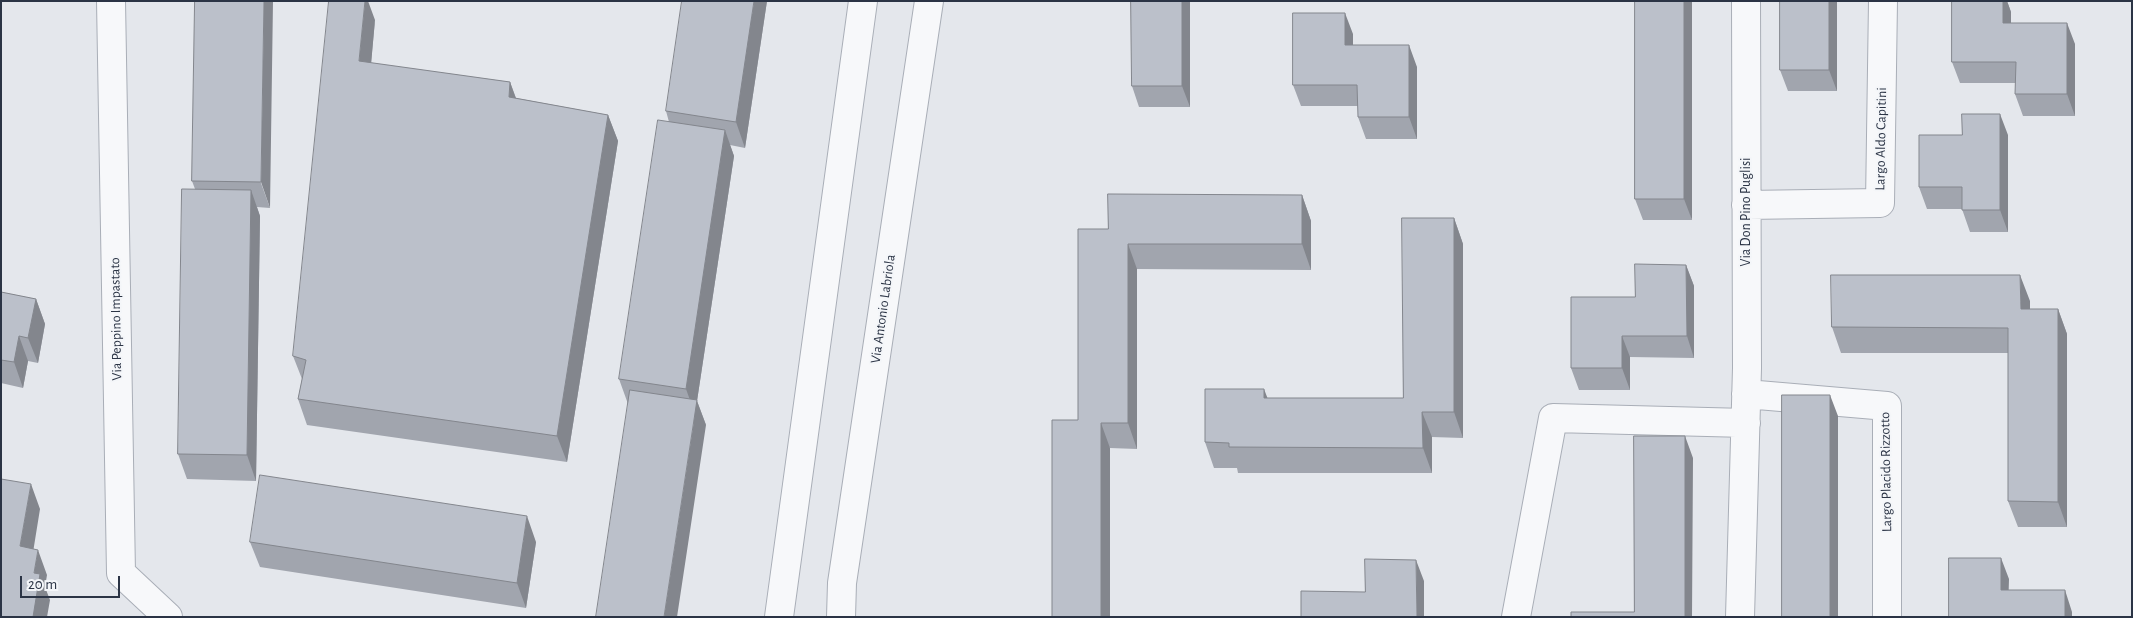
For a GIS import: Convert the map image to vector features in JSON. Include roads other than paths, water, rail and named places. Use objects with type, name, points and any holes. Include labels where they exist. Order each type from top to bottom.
[{"type":"street","name":"Via Peppino Impastato","points":[[110,1],[121,573],[168,617]]},
{"type":"street","points":[[779,617],[863,1]]},
{"type":"street","name":"Via Antonio Labriola","points":[[841,617],[842,583],[928,1]]},
{"type":"street","name":"Via Don Pino Puglisi","points":[[1740,617],[1746,423],[1746,1]]},
{"type":"street","name":"Largo Aldo Capitini","points":[[1746,205],[1880,203],[1883,1]]},
{"type":"street","name":"Largo Placido Rizzotto","points":[[1746,394],[1887,406],[1887,617]]},
{"type":"street","points":[[1516,617],[1553,418],[1746,423]]}]
